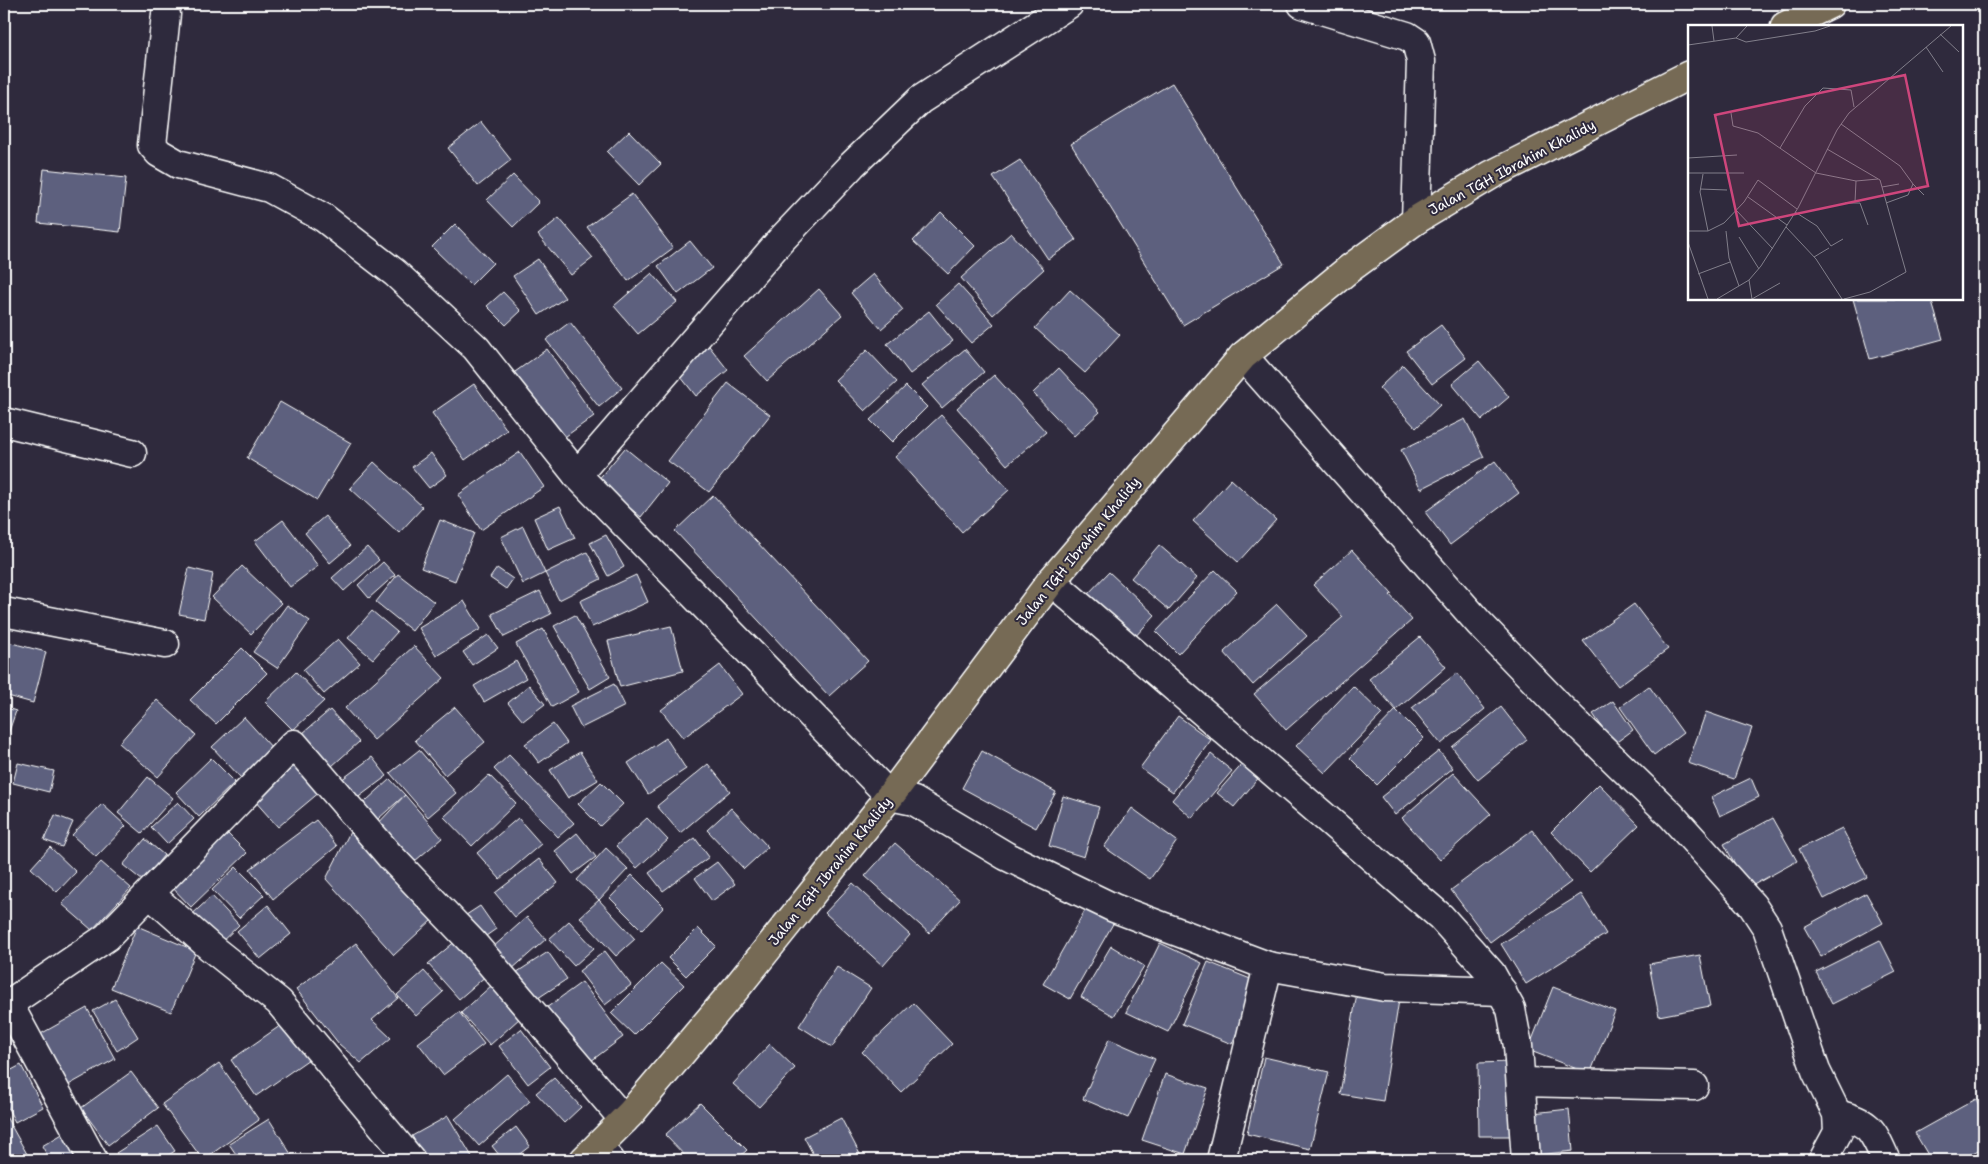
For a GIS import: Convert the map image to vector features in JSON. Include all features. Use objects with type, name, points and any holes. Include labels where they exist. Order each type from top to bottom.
[{"type":"main road","points":[[1787,25],[1830,4]]},
{"type":"main road","name":"Jalan TGH Ibrahim Khalidy","points":[[597,1156],[624,1120],[737,987],[890,796],[1051,580],[1243,356],[1349,269],[1416,220],[1491,175],[1688,76]]},
{"type":"street","points":[[577,475],[780,241],[872,146],[920,100],[1068,4]]},
{"type":"street","points":[[1302,4],[1407,36],[1416,42],[1421,61],[1416,220]]},
{"type":"street","points":[[166,14],[152,145],[159,153],[178,164],[269,188],[324,218],[395,273],[476,348],[577,475],[890,796],[914,801],[1006,856],[1114,908],[1268,966],[1385,987],[1502,990]]},
{"type":"street","points":[[1243,356],[1479,623],[1558,705],[1671,815],[1752,905],[1767,928],[1816,1071],[1837,1114],[1838,1132],[1823,1160]]},
{"type":"street","points":[[4,422],[132,453]]},
{"type":"street","points":[[1051,580],[1441,917],[1490,974],[1502,990],[1511,1008],[1518,1046],[1526,1160]]},
{"type":"street","points":[[4,612],[165,644]]},
{"type":"street","points":[[93,1160],[6,1005],[107,937],[294,744],[390,856],[473,943],[624,1120]]},
{"type":"street","points":[[150,894],[210,947],[279,1002],[411,1160]]},
{"type":"street","points":[[1221,1160],[1268,966]]},
{"type":"street","points":[[1521,1082],[1694,1086]]},
{"type":"street","points":[[1837,1114],[1856,1119],[1872,1131],[1886,1160]]},
{"type":"building","points":[[1172,83],[1284,264],[1183,325],[1071,144]]},
{"type":"building","points":[[481,122],[511,160],[478,186],[448,148]]},
{"type":"building","points":[[629,131],[661,164],[639,185],[607,152]]},
{"type":"building","points":[[1020,160],[1076,240],[1048,259],[993,177]]},
{"type":"building","points":[[44,169],[126,178],[120,232],[38,223]]},
{"type":"building","points":[[513,175],[539,202],[513,227],[487,200]]},
{"type":"building","points":[[632,194],[673,248],[628,281],[587,227]]},
{"type":"building","points":[[941,212],[975,246],[948,274],[913,241]]},
{"type":"building","points":[[559,218],[593,258],[571,275],[538,235]]},
{"type":"building","points":[[455,224],[493,263],[471,285],[432,247]]},
{"type":"building","points":[[1011,233],[1044,269],[993,315],[961,278]]},
{"type":"building","points":[[690,241],[712,268],[678,294],[658,266]]},
{"type":"building","points":[[538,259],[565,298],[539,315],[513,276]]},
{"type":"building","points":[[652,273],[677,302],[638,334],[614,306]]},
{"type":"building","points":[[873,274],[903,310],[881,329],[851,293]]},
{"type":"building","points":[[958,284],[994,324],[971,343],[936,304]]},
{"type":"building","points":[[819,289],[842,315],[767,381],[744,356]]},
{"type":"building","points":[[1070,290],[1120,335],[1085,373],[1035,328]]},
{"type":"building","points":[[503,292],[521,311],[506,325],[487,306]]},
{"type":"building","points":[[1853,300],[1931,300],[1943,339],[1870,359]]},
{"type":"building","points":[[929,311],[953,341],[910,374],[887,344]]},
{"type":"building","points":[[570,322],[622,388],[599,407],[546,340]]},
{"type":"building","points":[[1441,325],[1466,358],[1432,384],[1406,351]]},
{"type":"building","points":[[706,342],[728,370],[696,396],[673,367]]},
{"type":"building","points":[[547,349],[594,416],[555,444],[508,377]]},
{"type":"building","points":[[965,349],[984,372],[942,408],[922,385]]},
{"type":"building","points":[[867,350],[897,382],[865,411],[835,380]]},
{"type":"building","points":[[1479,361],[1509,397],[1482,420],[1452,384]]},
{"type":"building","points":[[1403,365],[1440,405],[1416,428],[1379,388]]},
{"type":"building","points":[[1059,368],[1100,412],[1074,436],[1033,393]]},
{"type":"building","points":[[994,375],[1046,432],[1007,465],[957,408]]},
{"type":"building","points":[[728,383],[770,415],[709,492],[668,461]]},
{"type":"building","points":[[474,384],[507,430],[465,460],[432,413]]},
{"type":"building","points":[[906,386],[927,407],[892,442],[870,420]]},
{"type":"building","points":[[280,402],[351,443],[317,500],[247,458]]},
{"type":"building","points":[[941,415],[1009,490],[962,532],[895,457]]},
{"type":"building","points":[[1465,419],[1484,457],[1421,489],[1401,450]]},
{"type":"building","points":[[625,448],[668,483],[641,517],[597,481]]},
{"type":"building","points":[[520,452],[544,487],[481,530],[458,495]]},
{"type":"building","points":[[431,453],[447,475],[429,488],[412,467]]},
{"type":"building","points":[[1495,461],[1519,493],[1450,545],[1425,512]]},
{"type":"building","points":[[374,462],[423,507],[399,533],[350,488]]},
{"type":"building","points":[[1231,479],[1276,520],[1238,562],[1193,521]]},
{"type":"building","points":[[713,495],[868,661],[829,696],[675,531]]},
{"type":"building","points":[[560,506],[575,538],[548,550],[534,518]]},
{"type":"building","points":[[325,516],[350,546],[330,563],[305,533]]},
{"type":"building","points":[[283,520],[318,566],[290,587],[255,541]]},
{"type":"building","points":[[440,520],[474,533],[455,581],[421,568]]},
{"type":"building","points":[[523,526],[545,573],[523,584],[501,537]]},
{"type":"building","points":[[606,535],[624,567],[608,576],[590,543]]},
{"type":"building","points":[[1159,545],[1197,578],[1169,610],[1131,578]]},
{"type":"building","points":[[367,547],[379,560],[344,591],[332,578]]},
{"type":"building","points":[[1352,550],[1392,594],[1390,595],[1412,620],[1286,730],[1254,694],[1343,617],[1313,585]]},
{"type":"building","points":[[587,552],[601,579],[559,600],[545,573]]},
{"type":"building","points":[[383,562],[395,575],[369,598],[358,585]]},
{"type":"building","points":[[242,566],[281,603],[251,634],[212,597]]},
{"type":"building","points":[[189,568],[213,574],[204,619],[179,614]]},
{"type":"building","points":[[497,568],[513,579],[506,589],[490,578]]},
{"type":"building","points":[[1215,570],[1237,591],[1178,654],[1156,632]]},
{"type":"building","points":[[1109,572],[1155,615],[1133,639],[1086,596]]},
{"type":"building","points":[[398,574],[434,602],[412,631],[376,602]]},
{"type":"building","points":[[636,575],[648,602],[592,627],[580,601]]},
{"type":"building","points":[[540,591],[551,614],[504,637],[492,614]]},
{"type":"building","points":[[464,601],[481,629],[436,656],[419,628]]},
{"type":"building","points":[[1277,604],[1307,636],[1253,685],[1224,652]]},
{"type":"building","points":[[1634,604],[1668,649],[1618,686],[1583,641]]},
{"type":"building","points":[[287,605],[310,621],[277,668],[253,652]]},
{"type":"building","points":[[372,611],[397,632],[373,659],[348,638]]},
{"type":"building","points":[[575,615],[610,677],[590,689],[554,626]]},
{"type":"building","points":[[671,626],[683,671],[620,687],[608,641]]},
{"type":"building","points":[[543,629],[579,692],[552,707],[516,644]]},
{"type":"building","points":[[488,635],[498,648],[472,665],[463,652]]},
{"type":"building","points":[[1420,637],[1446,667],[1396,710],[1369,679]]},
{"type":"building","points":[[338,639],[360,663],[324,694],[303,670]]},
{"type":"building","points":[[4,641],[46,652],[33,703],[4,695]]},
{"type":"building","points":[[414,646],[444,678],[374,740],[345,708]]},
{"type":"building","points":[[242,648],[267,673],[216,724],[190,700]]},
{"type":"building","points":[[516,661],[526,678],[484,702],[474,686]]},
{"type":"building","points":[[720,665],[742,694],[683,738],[661,710]]},
{"type":"building","points":[[296,672],[324,701],[293,730],[265,702]]},
{"type":"building","points":[[1457,673],[1485,709],[1441,744],[1412,708]]},
{"type":"building","points":[[614,684],[625,706],[581,728],[570,706]]},
{"type":"building","points":[[529,685],[545,704],[523,721],[508,703]]},
{"type":"building","points":[[1353,686],[1382,714],[1325,773],[1296,746]]},
{"type":"building","points":[[1649,686],[1683,733],[1654,755],[1620,707]]},
{"type":"building","points":[[157,700],[196,735],[158,777],[119,743]]},
{"type":"building","points":[[1613,701],[1633,730],[1614,744],[1593,714]]},
{"type":"building","points":[[4,707],[16,711],[6,740],[4,740]]},
{"type":"building","points":[[455,707],[485,742],[445,775],[415,740]]},
{"type":"building","points":[[1501,707],[1527,740],[1478,780],[1452,747]]},
{"type":"building","points":[[330,710],[359,742],[332,766],[303,733]]},
{"type":"building","points":[[1396,710],[1424,738],[1377,785],[1350,758]]},
{"type":"building","points":[[1706,712],[1752,728],[1734,779],[1688,763]]},
{"type":"building","points":[[1178,716],[1211,740],[1173,792],[1140,768]]},
{"type":"building","points":[[244,717],[273,749],[241,778],[212,747]]},
{"type":"building","points":[[553,724],[567,743],[539,763],[525,744]]},
{"type":"building","points":[[666,738],[686,769],[648,794],[628,763]]},
{"type":"building","points":[[419,750],[456,793],[428,817],[390,773]]},
{"type":"building","points":[[982,751],[1056,792],[1036,828],[962,788]]},
{"type":"building","points":[[1439,751],[1453,768],[1395,815],[1381,797]]},
{"type":"building","points":[[580,752],[598,780],[568,798],[550,770]]},
{"type":"building","points":[[1211,754],[1232,771],[1192,818],[1172,800]]},
{"type":"building","points":[[509,755],[574,823],[558,837],[494,769]]},
{"type":"building","points":[[372,757],[387,776],[352,802],[337,783]]},
{"type":"building","points":[[211,758],[235,782],[199,817],[176,792]]},
{"type":"building","points":[[303,759],[327,786],[278,827],[254,800]]},
{"type":"building","points":[[1245,761],[1261,775],[1234,807],[1217,793]]},
{"type":"building","points":[[18,763],[54,771],[49,792],[13,783]]},
{"type":"building","points":[[708,764],[730,791],[680,833],[657,806]]},
{"type":"building","points":[[1453,773],[1491,814],[1440,860],[1402,818]]},
{"type":"building","points":[[489,775],[516,803],[472,846],[444,817]]},
{"type":"building","points":[[148,777],[173,798],[142,833],[118,813]]},
{"type":"building","points":[[1751,778],[1759,797],[1720,816],[1711,797]]},
{"type":"building","points":[[390,779],[405,795],[369,827],[355,811]]},
{"type":"building","points":[[601,782],[623,804],[600,826],[578,804]]},
{"type":"building","points":[[1599,784],[1639,825],[1590,872],[1551,832]]},
{"type":"building","points":[[405,795],[442,838],[408,867],[373,829]]},
{"type":"building","points":[[1063,796],[1099,807],[1084,857],[1049,846]]},
{"type":"building","points":[[178,802],[194,819],[167,844],[151,827]]},
{"type":"building","points":[[102,804],[126,826],[96,857],[72,835]]},
{"type":"building","points":[[731,808],[768,847],[744,869],[707,830]]},
{"type":"building","points":[[1132,808],[1177,841],[1150,879],[1104,847]]},
{"type":"building","points":[[55,815],[73,822],[62,847],[44,840]]},
{"type":"building","points":[[518,818],[541,844],[500,879],[477,853]]},
{"type":"building","points":[[647,818],[668,840],[637,868],[616,846]]},
{"type":"building","points":[[1773,818],[1797,861],[1748,888],[1724,844]]},
{"type":"building","points":[[316,820],[337,846],[273,899],[250,869]]},
{"type":"building","points":[[1842,828],[1867,877],[1824,899],[1799,849]]},
{"type":"building","points":[[224,830],[247,853],[191,907],[168,883]]},
{"type":"building","points":[[351,830],[432,920],[394,955],[326,879]]},
{"type":"building","points":[[1532,830],[1571,882],[1490,942],[1451,890]]},
{"type":"building","points":[[577,833],[596,857],[573,874],[555,851]]},
{"type":"building","points":[[695,838],[709,857],[663,891],[649,873]]},
{"type":"building","points":[[145,839],[164,855],[143,881],[123,865]]},
{"type":"building","points":[[895,843],[960,900],[929,933],[865,876]]},
{"type":"building","points":[[50,847],[76,872],[57,892],[31,868]]},
{"type":"building","points":[[606,848],[628,869],[599,900],[577,880]]},
{"type":"building","points":[[539,859],[558,883],[515,917],[495,893]]},
{"type":"building","points":[[101,862],[131,888],[92,930],[62,904]]},
{"type":"building","points":[[717,862],[735,884],[712,901],[695,878]]},
{"type":"building","points":[[236,867],[264,895],[239,918],[212,890]]},
{"type":"building","points":[[632,875],[664,907],[642,930],[610,898]]},
{"type":"building","points":[[853,883],[910,935],[883,966],[825,913]]},
{"type":"building","points":[[1866,893],[1883,923],[1821,957],[1804,927]]},
{"type":"building","points":[[1581,894],[1606,934],[1526,984],[1501,944]]},
{"type":"building","points":[[212,896],[239,925],[215,948],[187,919]]},
{"type":"building","points":[[599,900],[635,939],[616,956],[580,917]]},
{"type":"building","points":[[268,905],[291,934],[260,959],[237,931]]},
{"type":"building","points":[[480,906],[496,929],[476,943],[460,919]]},
{"type":"building","points":[[1087,907],[1114,922],[1070,999],[1043,984]]},
{"type":"building","points":[[527,917],[546,939],[511,970],[492,948]]},
{"type":"building","points":[[569,921],[594,948],[574,966],[549,939]]},
{"type":"building","points":[[137,926],[196,951],[171,1012],[111,988]]},
{"type":"building","points":[[698,928],[716,946],[686,976],[668,958]]},
{"type":"building","points":[[457,940],[487,975],[459,999],[428,964]]},
{"type":"building","points":[[1880,940],[1896,972],[1832,1004],[1816,972]]},
{"type":"building","points":[[356,943],[398,998],[372,1020],[391,1038],[361,1063],[339,1044],[296,989]]},
{"type":"building","points":[[1160,943],[1202,963],[1168,1032],[1126,1012]]},
{"type":"building","points":[[1111,946],[1144,966],[1114,1016],[1081,997]]},
{"type":"building","points":[[605,951],[631,985],[605,1005],[579,971]]},
{"type":"building","points":[[548,952],[567,979],[529,1004],[511,976]]},
{"type":"building","points":[[1700,955],[1710,1006],[1659,1016],[1649,964]]},
{"type":"building","points":[[1208,962],[1258,982],[1232,1044],[1182,1024]]},
{"type":"building","points":[[661,963],[684,985],[634,1035],[611,1013]]},
{"type":"building","points":[[837,967],[871,988],[832,1047],[799,1026]]},
{"type":"building","points":[[424,971],[443,992],[416,1016],[397,995]]},
{"type":"building","points":[[582,982],[623,1037],[587,1064],[546,1008]]},
{"type":"building","points":[[492,985],[520,1018],[490,1045],[461,1013]]},
{"type":"building","points":[[1553,987],[1615,1011],[1590,1074],[1528,1050]]},
{"type":"building","points":[[1357,993],[1399,1000],[1383,1101],[1340,1094]]},
{"type":"building","points":[[115,999],[138,1037],[117,1051],[93,1011]]},
{"type":"building","points":[[913,1003],[952,1044],[901,1092],[862,1052]]},
{"type":"building","points":[[87,1008],[115,1059],[65,1087],[37,1036]]},
{"type":"building","points":[[459,1012],[484,1044],[443,1075],[418,1043]]},
{"type":"building","points":[[287,1021],[312,1057],[256,1096],[231,1060]]},
{"type":"building","points":[[521,1029],[550,1067],[528,1084],[499,1046]]},
{"type":"building","points":[[1109,1039],[1155,1059],[1128,1118],[1083,1099]]},
{"type":"building","points":[[770,1044],[795,1068],[759,1107],[733,1084]]},
{"type":"building","points":[[1264,1057],[1329,1072],[1310,1149],[1247,1134]]},
{"type":"building","points":[[1509,1062],[1511,1136],[1479,1136],[1478,1063]]},
{"type":"building","points":[[219,1063],[259,1120],[203,1160],[162,1104]]},
{"type":"building","points":[[21,1065],[43,1107],[15,1122],[4,1101],[4,1074]]},
{"type":"building","points":[[131,1072],[158,1108],[108,1145],[81,1108]]},
{"type":"building","points":[[507,1074],[530,1101],[479,1146],[455,1119]]},
{"type":"building","points":[[1165,1074],[1208,1088],[1185,1154],[1142,1140]]},
{"type":"building","points":[[554,1078],[581,1107],[564,1123],[536,1093]]},
{"type":"building","points":[[1976,1099],[1984,1115],[1984,1147],[1960,1160],[1931,1160],[1915,1133]]},
{"type":"building","points":[[700,1103],[747,1150],[736,1160],[689,1160],[665,1135]]},
{"type":"building","points":[[1569,1109],[1573,1151],[1538,1155],[1533,1113]]},
{"type":"building","points":[[4,1113],[27,1154],[16,1160],[4,1160]]},
{"type":"building","points":[[448,1116],[474,1160],[426,1160],[412,1136]]},
{"type":"building","points":[[841,1118],[863,1160],[816,1160],[804,1137]]},
{"type":"building","points":[[269,1119],[294,1159],[240,1160],[229,1144]]},
{"type":"building","points":[[158,1126],[175,1151],[161,1160],[121,1160],[116,1153]]},
{"type":"building","points":[[516,1127],[530,1146],[512,1160],[503,1160],[492,1146]]},
{"type":"building","points":[[64,1133],[81,1160],[50,1160],[42,1146]]},
{"type":"building","points":[[392,1150],[397,1160],[373,1160]]},
{"type":"building","points":[[1619,1157],[1620,1160],[1585,1160]]}]
